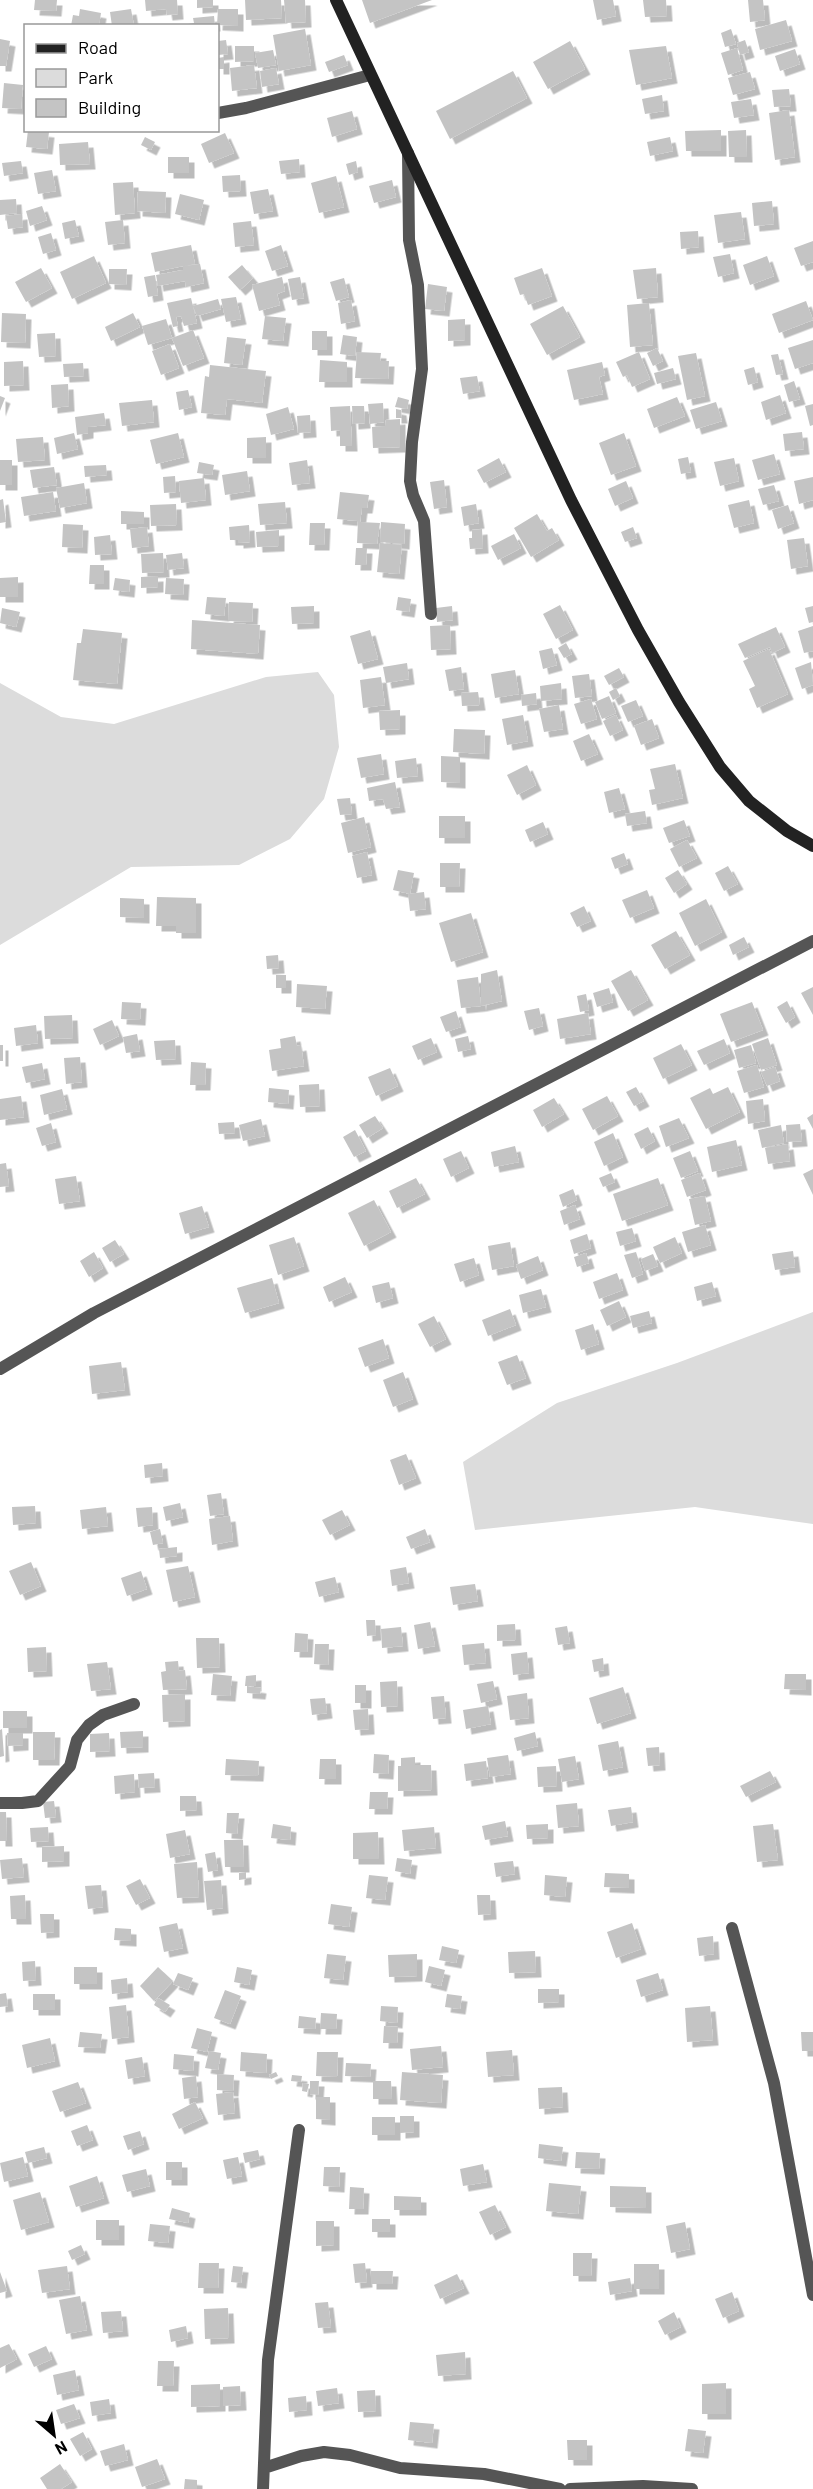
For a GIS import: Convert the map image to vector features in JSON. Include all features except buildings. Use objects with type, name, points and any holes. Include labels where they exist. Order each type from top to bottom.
[{"type":"street","points":[[336,0],[571,500],[638,630],[720,767],[749,801],[788,831],[813,846]]},
{"type":"street","points":[[219,113],[246,108],[370,75]]},
{"type":"street","points":[[408,153],[410,240],[418,285],[422,369],[412,442],[410,481],[425,530],[431,614]]},
{"type":"street","points":[[0,1369],[94,1313],[813,941]]},
{"type":"street","points":[[0,1803],[38,1801],[70,1766],[77,1740],[89,1725],[103,1715],[134,1704]]},
{"type":"street","points":[[732,1928],[774,2083],[813,2295]]},
{"type":"street","points":[[262,2489],[268,2360],[299,2130]]},
{"type":"street","points":[[264,2468],[301,2456],[324,2452],[400,2468],[484,2474],[560,2489]]},
{"type":"street","points":[[570,2489],[643,2486],[692,2489]]},
{"type":"green space","points":[[318,672],[334,695],[339,747],[324,799],[290,839],[239,865],[131,867],[0,945],[0,683],[61,717],[114,724],[266,677]]},
{"type":"green space","points":[[813,1312],[813,1524],[695,1507],[475,1530],[463,1462],[557,1403],[677,1363]]}]
